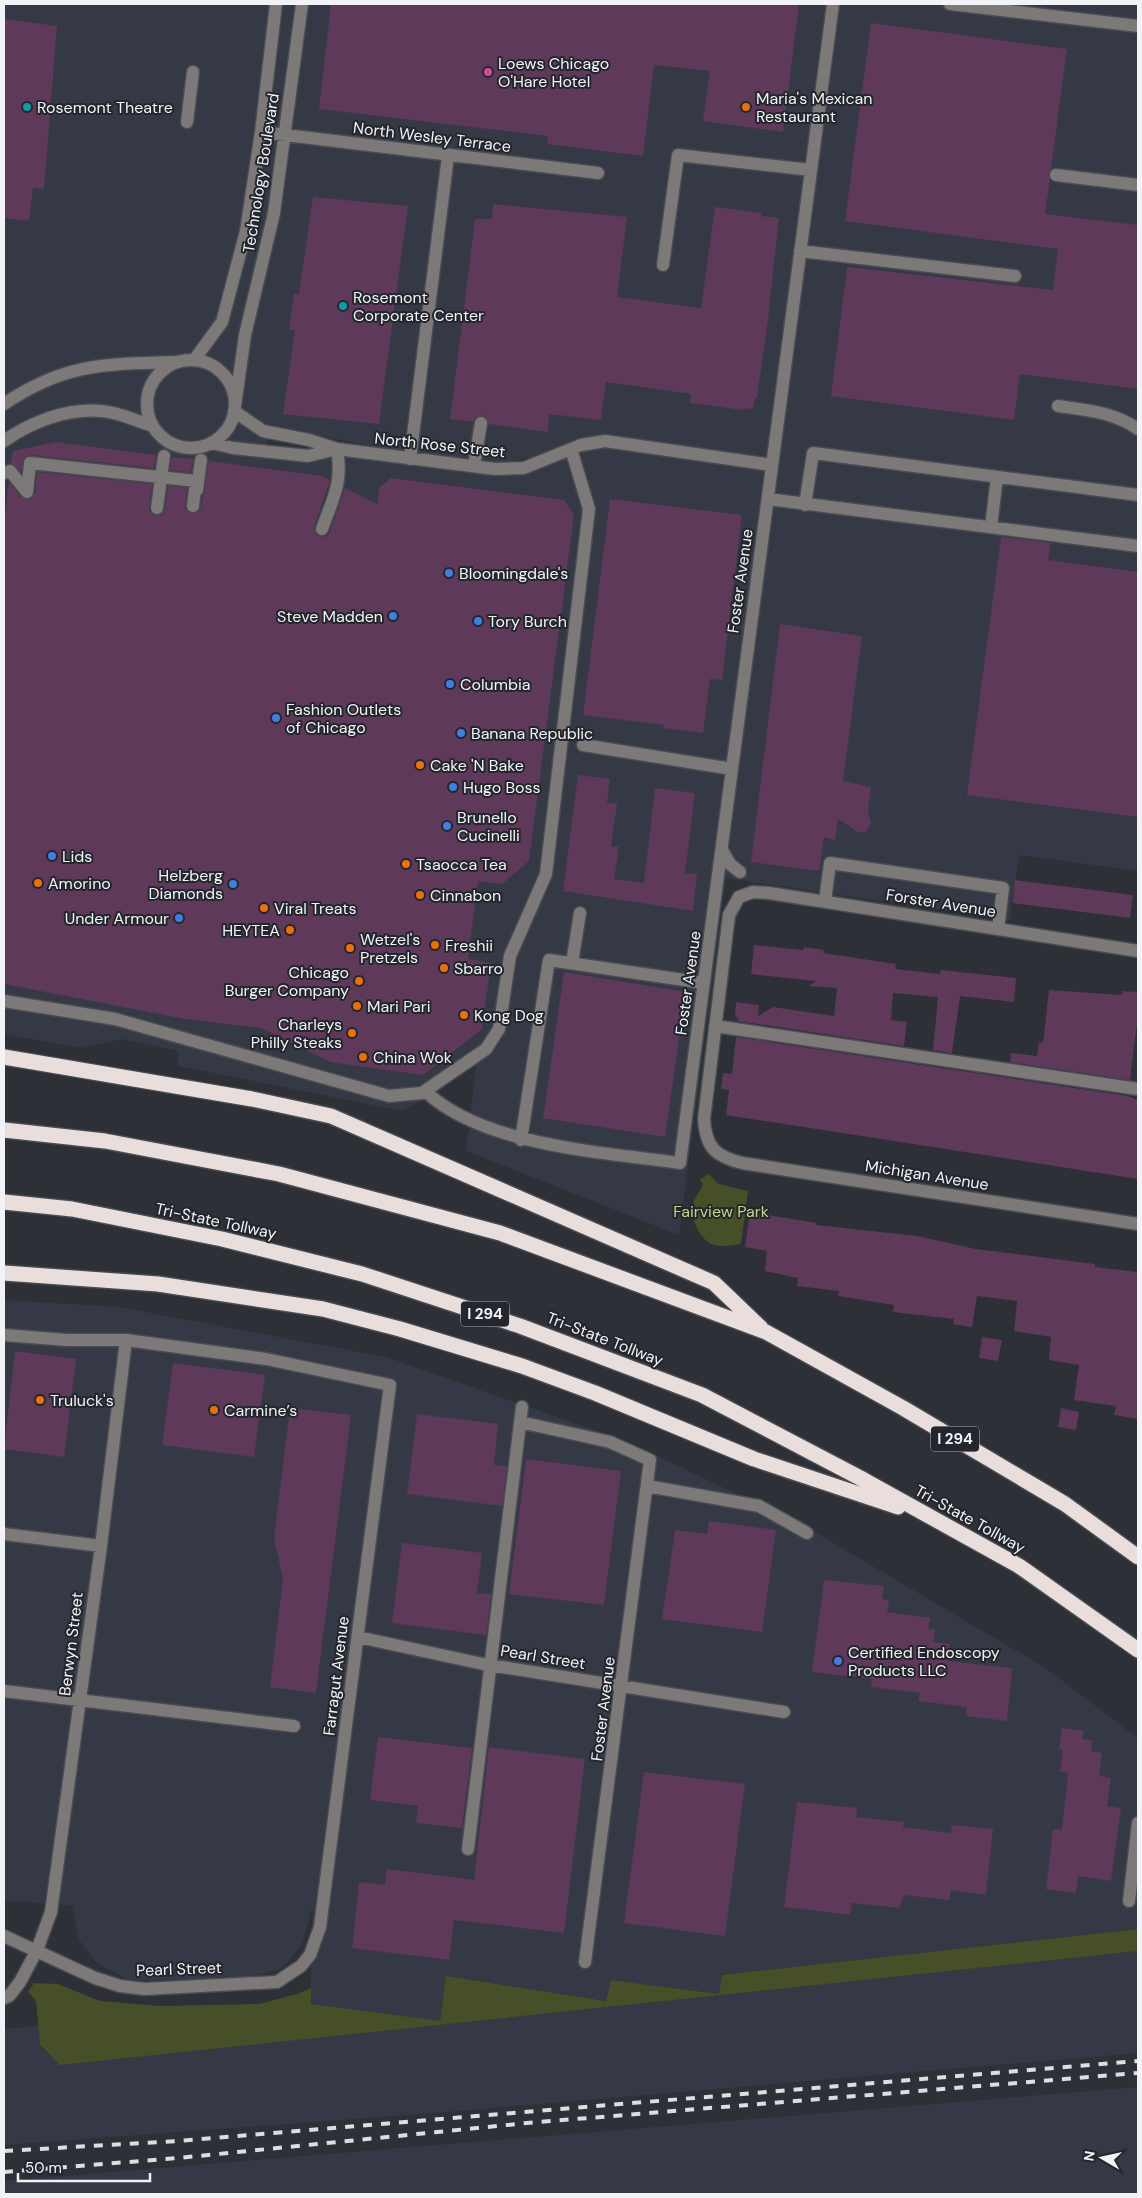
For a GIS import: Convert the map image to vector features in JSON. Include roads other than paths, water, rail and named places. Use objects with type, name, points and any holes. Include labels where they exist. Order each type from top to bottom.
[{"type":"highway","points":[[4,1057],[252,1099],[331,1116],[714,1283],[766,1332]]},
{"type":"highway","name":"I 294","points":[[4,1130],[105,1141],[298,1179],[500,1233],[766,1332],[902,1408],[1065,1504],[1138,1557]]},
{"type":"highway","name":"Tri-State Tollway","points":[[4,1202],[72,1209],[222,1238],[362,1274],[520,1326],[702,1395],[1019,1566],[1138,1650]]},
{"type":"highway","points":[[4,1273],[158,1284],[323,1309],[400,1328],[522,1366],[595,1393],[754,1459],[935,1520]]},
{"type":"street","name":"Technology Boulevard","points":[[188,361],[222,322],[246,231],[261,132],[276,4]]},
{"type":"street","name":"Technology Boulevard","points":[[235,408],[245,335],[270,234],[302,4]]},
{"type":"street","name":"Foster Avenue","points":[[521,1140],[680,1164],[833,4]]},
{"type":"street","points":[[950,4],[1138,26]]},
{"type":"street","points":[[186,122],[193,72]]},
{"type":"street","name":"North Wesley Terrace","points":[[261,132],[598,173]]},
{"type":"street","points":[[663,266],[678,155],[811,170]]},
{"type":"street","points":[[410,459],[448,156]]},
{"type":"street","points":[[1056,174],[1138,185]]},
{"type":"street","points":[[800,251],[1015,276]]},
{"type":"street","points":[[4,404],[28,388],[75,370],[103,364],[188,361],[207,364],[219,370],[228,380],[233,392],[235,408],[230,424],[223,435],[212,443],[193,448],[179,447],[165,440],[153,426],[148,413],[147,400],[151,387],[158,375],[169,366],[188,361]]},
{"type":"street","points":[[1058,406],[1107,413],[1138,429]]},
{"type":"street","name":"North Rose Street","points":[[235,408],[263,431],[310,440],[337,449],[474,466],[508,469],[524,468],[590,442],[611,442],[772,464]]},
{"type":"street","points":[[4,441],[32,424],[54,416],[79,412],[101,411],[153,426]]},
{"type":"street","points":[[474,466],[481,423]]},
{"type":"street","name":"North Rose Street","points":[[212,443],[233,448],[308,456],[337,449]]},
{"type":"street","points":[[337,449],[341,469],[338,484],[322,529],[334,468],[337,449]]},
{"type":"street","points":[[4,1001],[115,1019],[389,1096],[425,1091],[486,1049],[499,1029],[510,956],[546,874],[589,509],[571,449]]},
{"type":"street","points":[[805,505],[813,453],[1138,495]]},
{"type":"street","points":[[157,508],[164,456]]},
{"type":"street","points":[[4,472],[10,471],[27,492],[30,462],[196,482],[194,510],[201,460]]},
{"type":"street","points":[[991,527],[997,477]]},
{"type":"street","points":[[768,499],[1138,546]]},
{"type":"street","points":[[583,745],[732,769]]},
{"type":"street","points":[[722,850],[730,864],[740,872]]},
{"type":"street","points":[[825,901],[830,863],[1003,888],[998,929]]},
{"type":"street","name":"Forster Avenue","points":[[739,897],[753,892],[825,901],[1138,951]]},
{"type":"street","name":"Foster Avenue","points":[[714,1150],[708,1141],[704,1119],[729,915],[739,897]]},
{"type":"street","points":[[572,963],[580,913]]},
{"type":"street","points":[[425,1091],[448,1110],[521,1140],[549,960],[704,983]]},
{"type":"street","points":[[715,1026],[1138,1089]]},
{"type":"street","name":"Michigan Avenue","points":[[714,1150],[720,1156],[742,1163],[1138,1224]]},
{"type":"street","points":[[4,1335],[66,1340],[126,1340]]},
{"type":"street","name":"Farragut Avenue","points":[[126,1340],[266,1359],[390,1385],[320,1927],[310,1955],[301,1966]]},
{"type":"street","name":"Berwyn Street","points":[[4,1998],[9,1996],[20,1982],[37,1950],[51,1912],[101,1546],[126,1340]]},
{"type":"street","points":[[468,1849],[522,1406]]},
{"type":"street","name":"Foster Avenue","points":[[520,1422],[610,1442],[650,1460],[586,1962]]},
{"type":"street","points":[[647,1486],[759,1506],[807,1533]]},
{"type":"street","points":[[4,1534],[101,1546]]},
{"type":"street","name":"Pearl Street","points":[[358,1637],[491,1665],[784,1712]]},
{"type":"street","points":[[4,1691],[294,1726]]},
{"type":"street","points":[[1129,1901],[1138,1822]]},
{"type":"street","name":"Pearl Street","points":[[4,1936],[94,1978],[120,1986],[145,1989],[277,1982],[290,1976],[301,1966]]},
{"type":"railway","points":[[4,2151],[177,2141],[1138,2061]]},
{"type":"railway","points":[[4,2172],[178,2158],[527,2123],[1138,2073]]},
{"type":"place","name":"Loews Chicago O'Hare Hotel","points":[[488,72]]},
{"type":"place","name":"Rosemont Theatre","points":[[27,107]]},
{"type":"place","name":"Maria's Mexican Restaurant","points":[[746,107]]},
{"type":"place","name":"Rosemont Corporate Center","points":[[343,306]]},
{"type":"place","name":"Bloomingdale's","points":[[449,573]]},
{"type":"place","name":"Steve Madden","points":[[393,616]]},
{"type":"place","name":"Tory Burch","points":[[478,621]]},
{"type":"place","name":"Columbia","points":[[450,684]]},
{"type":"place","name":"Fashion Outlets of Chicago","points":[[276,718]]},
{"type":"place","name":"Banana Republic","points":[[461,733]]},
{"type":"place","name":"Cake 'N Bake","points":[[420,765]]},
{"type":"place","name":"Hugo Boss","points":[[453,787]]},
{"type":"place","name":"Brunello Cucinelli","points":[[447,826]]},
{"type":"place","name":"Lids","points":[[52,856]]},
{"type":"place","name":"Tsaocca Tea","points":[[406,864]]},
{"type":"place","name":"Amorino","points":[[38,883]]},
{"type":"place","name":"Helzberg Diamonds","points":[[233,884]]},
{"type":"place","name":"Cinnabon","points":[[420,895]]},
{"type":"place","name":"Viral Treats","points":[[264,908]]},
{"type":"place","name":"Under Armour","points":[[179,918]]},
{"type":"place","name":"HEYTEA","points":[[290,930]]},
{"type":"place","name":"Freshii","points":[[435,945]]},
{"type":"place","name":"Wetzel's Pretzels","points":[[350,948]]},
{"type":"place","name":"Sbarro","points":[[444,968]]},
{"type":"place","name":"Chicago Burger Company","points":[[359,981]]},
{"type":"place","name":"Mari Pari","points":[[357,1006]]},
{"type":"place","name":"Kong Dog","points":[[464,1015]]},
{"type":"place","name":"Charleys Philly Steaks","points":[[352,1033]]},
{"type":"place","name":"China Wok","points":[[363,1057]]},
{"type":"place","name":"Truluck's","points":[[40,1400]]},
{"type":"place","name":"Carmine’s","points":[[214,1410]]},
{"type":"place","name":"Certified Endoscopy Products LLC","points":[[838,1661]]},
{"type":"park label","name":"Fairview Park","points":[[721,1211]]}]
